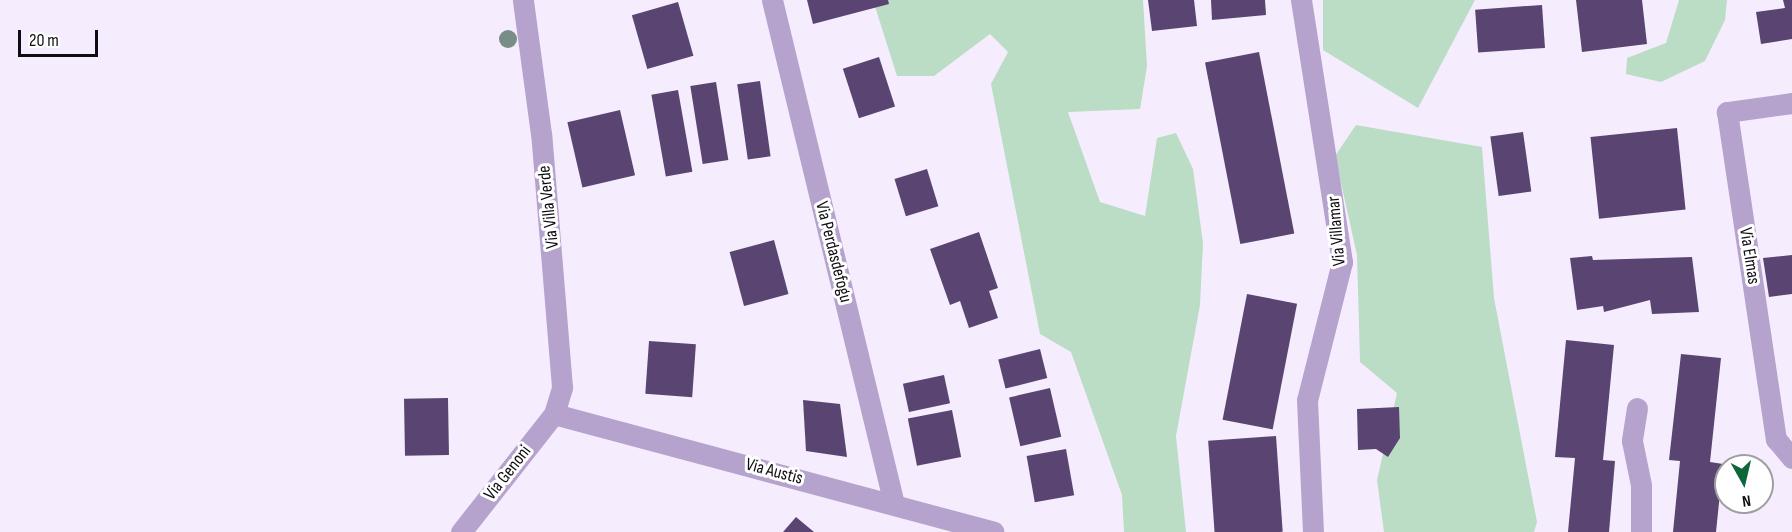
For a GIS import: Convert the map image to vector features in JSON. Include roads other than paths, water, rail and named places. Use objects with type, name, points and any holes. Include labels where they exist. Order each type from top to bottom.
[{"type":"street","name":"Via Villa Verde","points":[[523,0],[562,336],[562,387],[554,414]]},
{"type":"street","name":"Via Perdasdefogu","points":[[772,0],[894,504]]},
{"type":"street","name":"Via Villamar","points":[[1301,0],[1342,262],[1307,400],[1313,532]]},
{"type":"street","name":"Via Elmas","points":[[1792,103],[1727,112],[1776,440],[1792,458]]},
{"type":"street","points":[[1637,408],[1632,441],[1641,485],[1641,532]]},
{"type":"street","name":"Via Austis","points":[[554,414],[993,532]]},
{"type":"street","name":"Via Genoni","points":[[461,532],[554,414]]}]
